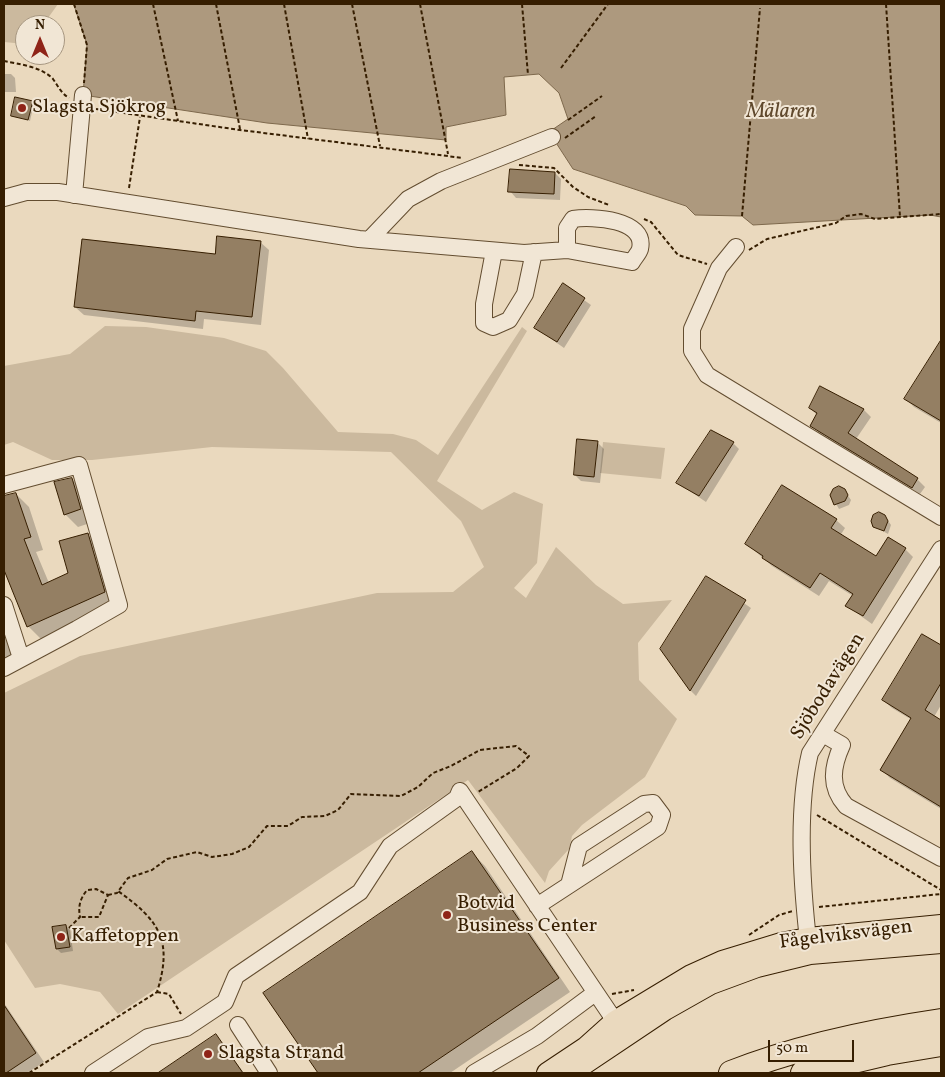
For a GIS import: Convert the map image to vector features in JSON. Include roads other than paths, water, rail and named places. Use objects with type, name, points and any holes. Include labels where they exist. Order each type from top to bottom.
[{"type":"highway","points":[[731,1073],[813,1048],[884,1030],[941,1021]]},
{"type":"highway","points":[[803,1073],[887,1053],[941,1044]]},
{"type":"main road","name":"Fågelviksvägen","points":[[547,1073],[586,1047],[711,984],[809,946],[941,925]]},
{"type":"main road","name":"Fågelviksvägen","points":[[809,946],[941,943]]},
{"type":"main road","name":"Fågelviksvägen","points":[[571,1073],[620,1029]]},
{"type":"street","points":[[74,195],[83,95]]},
{"type":"street","points":[[369,240],[408,199],[441,181],[558,138]]},
{"type":"street","points":[[4,198],[26,192],[74,195],[369,240],[494,251],[534,252],[567,250]]},
{"type":"street","points":[[736,247],[719,268],[692,329],[692,351],[707,375],[941,517]]},
{"type":"street","points":[[494,251],[484,304],[484,323],[494,326],[509,320],[525,294],[534,252]]},
{"type":"street","points":[[4,485],[79,465],[119,605],[4,668]]},
{"type":"street","name":"Sjöbodavägen","points":[[809,946],[804,908],[802,804],[804,776],[810,753],[941,549]]},
{"type":"street","points":[[4,605],[21,658]]},
{"type":"street","points":[[823,734],[842,744],[837,755],[833,782],[835,792],[846,806],[855,813],[876,821],[941,858]]},
{"type":"street","points":[[93,1073],[148,1037],[189,1026],[225,1002],[236,976],[360,892],[390,846],[457,798],[460,791],[620,1029]]},
{"type":"street","points":[[536,906],[658,827],[662,815],[653,803],[644,804],[579,846],[569,884]]},
{"type":"street","points":[[474,1073],[537,1036],[595,993]]},
{"type":"street","points":[[238,1025],[269,1073]]},
{"type":"water","name":"Mälaren","points":[[74,4],[941,4],[941,217],[930,215],[753,225],[742,216],[695,215],[686,206],[573,169],[549,132],[568,119],[559,93],[539,74],[504,77],[506,115],[446,127],[446,140],[267,123],[83,95],[87,45]]},
{"type":"place","name":"Slagsta Sjökrog","points":[[22,108]]},
{"type":"place","name":"Botvid Business Center","points":[[447,915]]},
{"type":"place","name":"Kaffetoppen","points":[[61,937]]},
{"type":"place","name":"Slagsta Strand","points":[[208,1054]]}]
